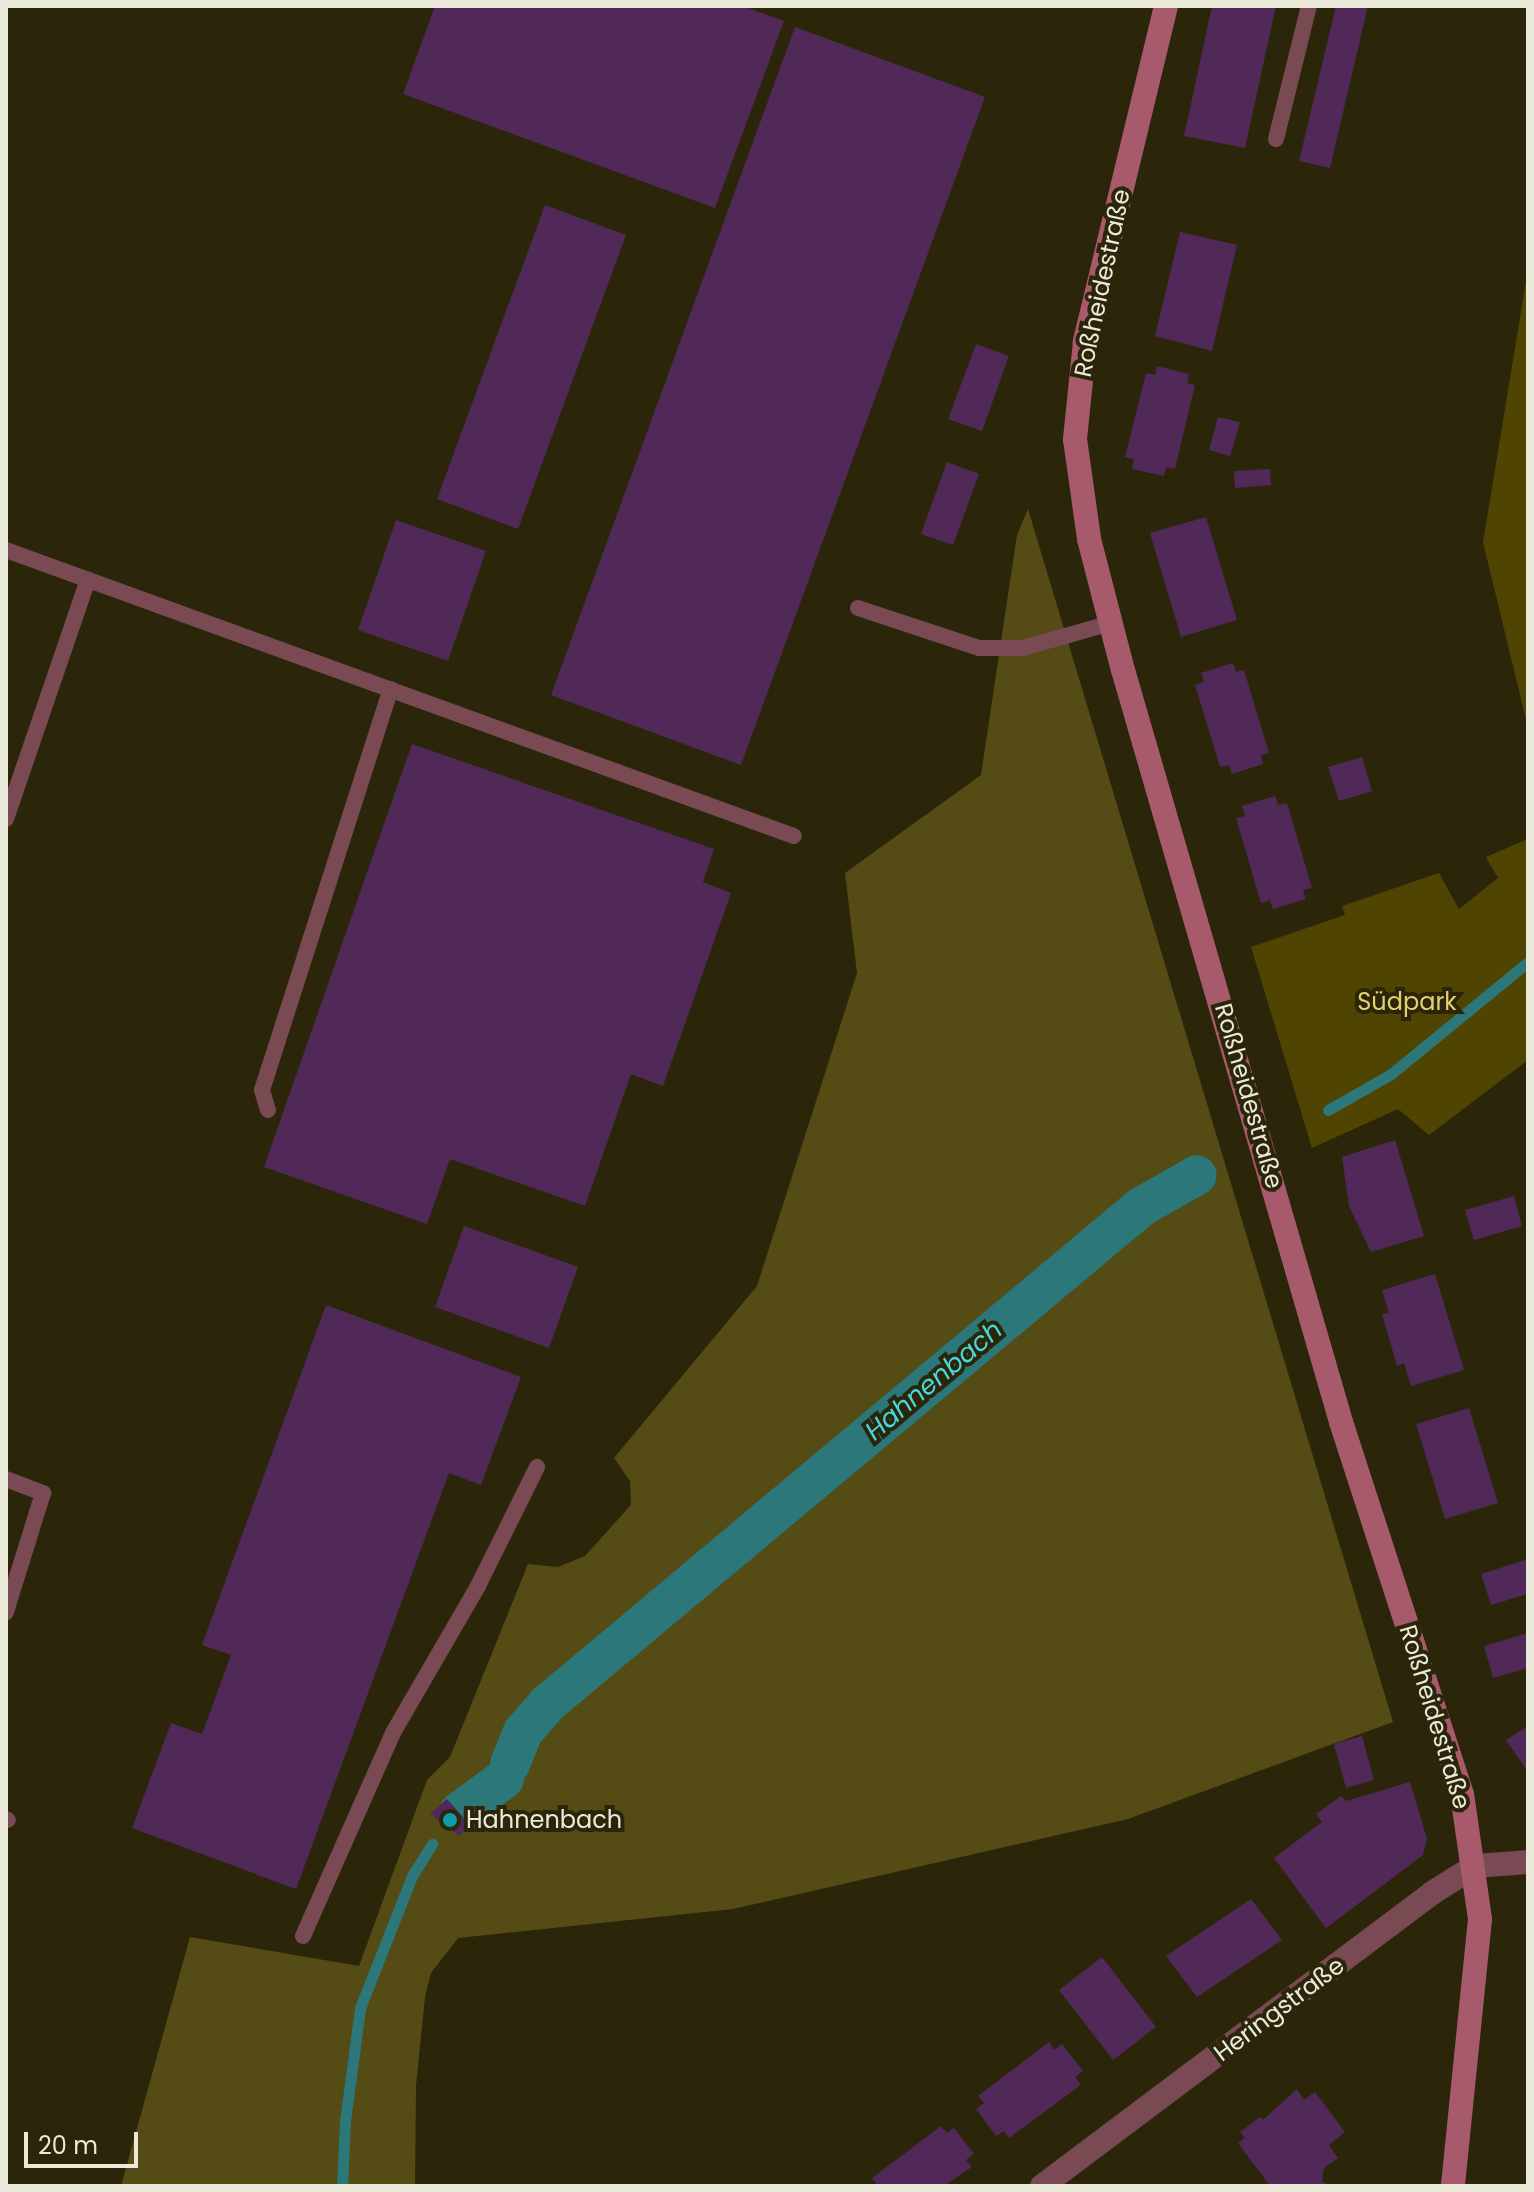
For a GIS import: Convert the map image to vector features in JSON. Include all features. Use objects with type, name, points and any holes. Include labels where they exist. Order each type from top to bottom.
[{"type":"street","name":"Roßheidestraße","points":[[1166,6],[1085,342],[1075,439],[1089,539],[1111,623],[1341,1422],[1462,1794],[1475,1866],[1478,1968],[1453,2186]]},
{"type":"street","points":[[1475,1866],[1528,1862]]},
{"type":"street","name":"Heringstraße","points":[[1042,2186],[1475,1866]]},
{"type":"lane","points":[[1276,139],[1309,6]]},
{"type":"lane","points":[[6,550],[794,836]]},
{"type":"lane","points":[[6,819],[88,580]]},
{"type":"lane","points":[[858,608],[979,648],[1023,648],[1111,623]]},
{"type":"lane","points":[[268,1110],[262,1090],[391,689]]},
{"type":"lane","points":[[303,1936],[394,1731],[478,1586],[537,1467]]},
{"type":"lane","points":[[6,1479],[43,1493],[6,1612]]},
{"type":"green space","points":[[1528,269],[1528,728],[1483,542]]},
{"type":"green space","name":"Südpark","points":[[1528,839],[1528,1060],[1429,1135],[1398,1109],[1312,1148],[1251,947],[1345,915],[1342,906],[1439,873],[1459,909],[1498,878],[1486,857]]},
{"type":"shaded area","points":[[1028,509],[1393,1722],[1128,1819],[733,1909],[458,1938],[431,1973],[425,1997],[416,2086],[415,2186],[121,2186],[190,1937],[359,1966],[427,1780],[450,1757],[528,1564],[558,1567],[585,1556],[631,1505],[630,1481],[614,1458],[757,1286],[857,973],[845,873],[981,775],[1017,535]]},
{"type":"building","points":[[435,6],[743,6],[784,21],[715,208],[403,94]]},
{"type":"building","points":[[1212,6],[1276,6],[1245,148],[1184,136]]},
{"type":"building","points":[[1336,6],[1368,6],[1330,168],[1299,161]]},
{"type":"building","points":[[795,27],[985,97],[741,765],[551,695]]},
{"type":"building","points":[[545,205],[626,235],[518,529],[437,499]]},
{"type":"building","points":[[1180,232],[1237,245],[1212,351],[1155,336]]},
{"type":"building","points":[[976,344],[1009,356],[982,431],[948,419]]},
{"type":"building","points":[[1157,366],[1189,374],[1187,383],[1195,385],[1175,469],[1166,467],[1164,476],[1132,469],[1134,459],[1125,457],[1146,373],[1155,375]]},
{"type":"building","points":[[1218,417],[1240,422],[1230,456],[1209,450]]},
{"type":"building","points":[[947,462],[979,474],[953,545],[921,534]]},
{"type":"building","points":[[1270,469],[1271,485],[1235,488],[1234,471]]},
{"type":"building","points":[[1206,517],[1237,620],[1181,637],[1150,533]]},
{"type":"building","points":[[396,520],[486,551],[448,661],[358,630]]},
{"type":"building","points":[[1233,663],[1236,672],[1244,670],[1269,753],[1261,755],[1263,764],[1232,774],[1229,765],[1220,767],[1195,685],[1204,682],[1201,673]]},
{"type":"building","points":[[412,744],[714,849],[703,882],[731,893],[663,1086],[631,1074],[585,1206],[450,1159],[427,1224],[264,1167]]},
{"type":"building","points":[[1362,757],[1372,791],[1339,801],[1328,767]]},
{"type":"building","points":[[1275,796],[1278,805],[1287,803],[1312,888],[1303,890],[1306,899],[1273,909],[1270,900],[1261,903],[1236,818],[1245,816],[1242,806]]},
{"type":"building","points":[[1395,1140],[1424,1236],[1371,1252],[1349,1206],[1342,1157]]},
{"type":"building","points":[[1514,1196],[1522,1226],[1474,1240],[1465,1210]]},
{"type":"building","points":[[464,1226],[578,1267],[549,1348],[435,1307]]},
{"type":"building","points":[[1435,1274],[1464,1370],[1411,1386],[1404,1363],[1397,1366],[1382,1314],[1389,1313],[1382,1290]]},
{"type":"building","points":[[326,1305],[521,1377],[481,1485],[449,1473],[296,1889],[132,1828],[171,1723],[202,1734],[231,1655],[202,1645]]},
{"type":"building","points":[[1469,1408],[1498,1503],[1445,1519],[1416,1424]]},
{"type":"building","points":[[1528,1559],[1528,1594],[1491,1605],[1481,1574]]},
{"type":"building","points":[[1528,1633],[1528,1668],[1493,1678],[1484,1646]]},
{"type":"building","points":[[1528,1726],[1528,1772],[1506,1740]]},
{"type":"building","points":[[1362,1736],[1374,1780],[1346,1788],[1334,1744]]},
{"type":"building","points":[[1410,1782],[1427,1839],[1423,1855],[1326,1928],[1274,1858],[1322,1822],[1316,1814],[1341,1796],[1346,1801]]},
{"type":"building","name":"Hahnenbach","points":[[447,1799],[470,1825],[459,1836],[430,1814]]},
{"type":"building","points":[[1251,1899],[1282,1940],[1197,1997],[1166,1956]]},
{"type":"building","points":[[1102,1957],[1156,2027],[1113,2060],[1059,1990]]},
{"type":"building","points":[[1049,2042],[1054,2050],[1062,2044],[1083,2071],[1075,2077],[1081,2085],[1009,2138],[1004,2131],[996,2136],[976,2109],[984,2103],[978,2096]]},
{"type":"building","points":[[1297,2089],[1304,2100],[1315,2092],[1345,2132],[1329,2145],[1338,2158],[1324,2168],[1322,2182],[1334,2186],[1270,2186],[1238,2143],[1245,2138],[1240,2132],[1260,2117],[1263,2120]]},
{"type":"building","points":[[941,2126],[947,2133],[954,2128],[974,2154],[966,2160],[972,2167],[944,2186],[878,2186],[872,2178]]},
{"type":"waterway","name":"Hahnenbach","points":[[1328,1110],[1391,1074],[1528,962]]},
{"type":"waterway","name":"Hahnenbach","points":[[510,1764],[523,1732],[547,1704],[1141,1207],[1197,1175]]},
{"type":"waterway","name":"Hahnenbach","points":[[459,1812],[504,1779]]},
{"type":"waterway","name":"Hahnenbach","points":[[342,2186],[345,2121],[360,2008],[412,1876],[432,1844]]},
{"type":"place","name":"Hahnenbach","points":[[450,1820]]}]
